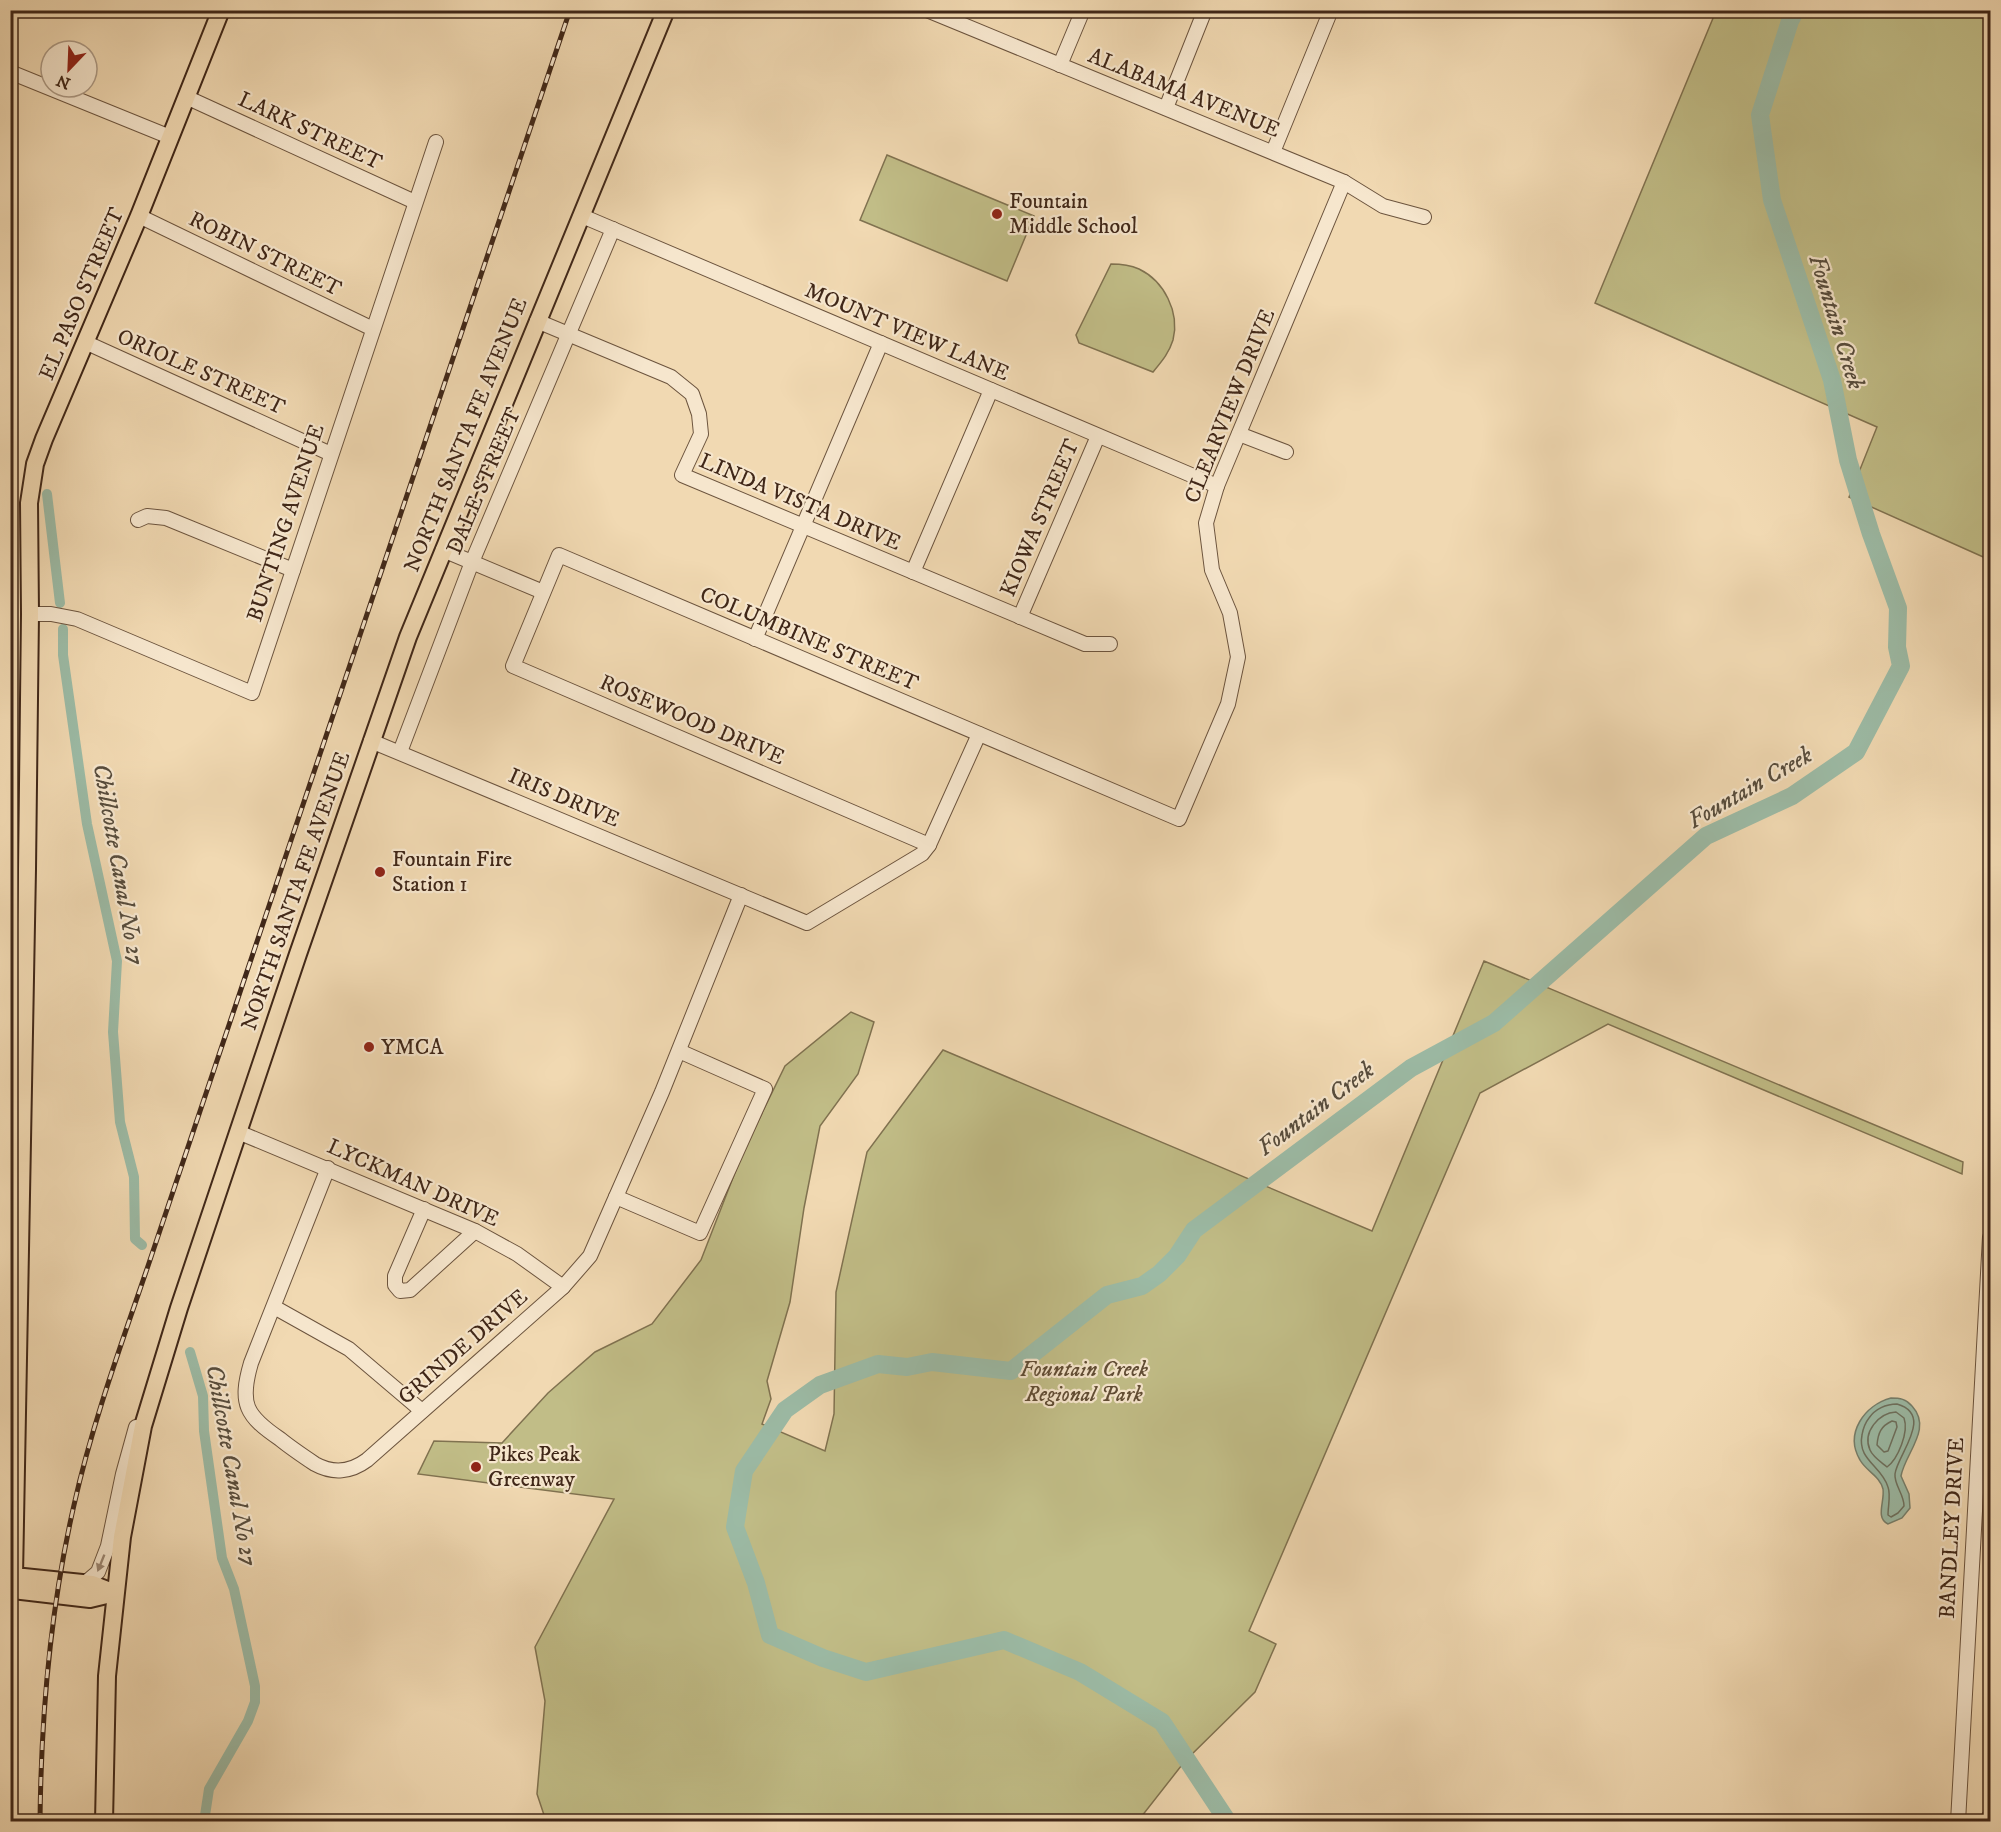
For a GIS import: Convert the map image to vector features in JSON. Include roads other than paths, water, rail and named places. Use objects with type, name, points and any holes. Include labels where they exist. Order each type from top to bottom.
[{"type":"main road","name":"EL PASO STREET","points":[[12,1583],[30,614],[29,503],[35,464],[87,343],[221,10]]},
{"type":"main road","name":"NORTH SANTA FE AVENUE","points":[[104,1821],[107,1676],[122,1537],[132,1476],[148,1408],[179,1308],[370,741],[408,638],[666,10]]},
{"type":"main road","points":[[12,1583],[85,1583],[115,1593]]},
{"type":"main road","points":[[12,1583],[90,1599],[115,1593]]},
{"type":"street","name":"ALABAMA AVENUE","points":[[927,10],[1344,182],[1383,206],[1424,217]]},
{"type":"street","points":[[1060,65],[1083,10]]},
{"type":"street","points":[[1166,108],[1205,10]]},
{"type":"street","points":[[1273,152],[1331,10]]},
{"type":"street","points":[[10,72],[170,137]]},
{"type":"street","name":"LARK STREET","points":[[186,97],[415,202]]},
{"type":"street","name":"BUNTING AVENUE","points":[[30,614],[51,614],[77,619],[252,693],[436,142]]},
{"type":"street","name":"CLEARVIEW DRIVE","points":[[1179,819],[1228,704],[1238,657],[1230,613],[1212,570],[1206,523],[1216,486],[1344,182]]},
{"type":"street","name":"ROBIN STREET","points":[[139,216],[373,329]]},
{"type":"street","name":"MOUNT VIEW LANE","points":[[582,216],[1216,486]]},
{"type":"street","name":"DALE STREET","points":[[399,752],[472,562],[613,229]]},
{"type":"street","name":"LINDA VISTA DRIVE","points":[[537,321],[671,377],[692,394],[699,414],[701,434],[682,475],[1085,644],[1110,644]]},
{"type":"street","name":"ORIOLE STREET","points":[[87,343],[331,454]]},
{"type":"street","points":[[755,639],[881,343]]},
{"type":"street","points":[[913,572],[991,390]]},
{"type":"street","points":[[1239,434],[1286,452]]},
{"type":"street","name":"KIOWA STREET","points":[[1020,617],[1098,436]]},
{"type":"street","points":[[138,520],[147,516],[166,518],[293,570]]},
{"type":"street","points":[[443,550],[543,592]]},
{"type":"street","name":"COLUMBINE STREET","points":[[543,592],[559,555],[1179,819]]},
{"type":"street","name":"ROSEWOOD DRIVE","points":[[543,592],[513,666],[929,844]]},
{"type":"street","points":[[741,895],[807,923],[922,854],[929,844],[979,734]]},
{"type":"street","name":"IRIS DRIVE","points":[[370,741],[741,895]]},
{"type":"street","name":"GRINDE DRIVE","points":[[328,1168],[246,1384],[247,1405],[256,1422],[307,1459],[323,1469],[331,1470],[351,1469],[359,1466],[563,1287],[590,1256],[679,1051],[741,895]]},
{"type":"street","points":[[616,1197],[700,1233],[765,1089],[679,1051]]},
{"type":"street","name":"LYCKMAN DRIVE","points":[[238,1132],[475,1231],[517,1254],[563,1287]]},
{"type":"street","points":[[424,1209],[395,1276],[395,1285],[400,1291],[410,1290],[475,1231]]},
{"type":"street","name":"BANDLEY DRIVE","points":[[1958,1821],[1990,1237]]},
{"type":"street","points":[[274,1307],[349,1349],[422,1412]]},
{"type":"street","points":[[85,1583],[98,1572],[108,1546],[123,1474],[137,1423],[148,1408]]},
{"type":"water","points":[[1891,1398],[1903,1399],[1910,1404],[1918,1415],[1920,1423],[1916,1441],[1901,1476],[1909,1494],[1910,1508],[1902,1518],[1888,1524],[1882,1518],[1881,1513],[1883,1489],[1881,1484],[1860,1460],[1854,1440],[1856,1430],[1866,1414],[1873,1407]]},
{"type":"waterway","name":"Fountain Creek","points":[[1228,1822],[1162,1722],[1080,1672],[1004,1640],[866,1672],[823,1658],[770,1635],[756,1583],[735,1527],[744,1471],[785,1410],[820,1385],[878,1364],[907,1367],[932,1362],[1011,1371],[1107,1295],[1142,1286],[1159,1274],[1177,1256],[1194,1230],[1411,1068],[1494,1023],[1706,836],[1792,796],[1856,752],[1901,666],[1897,647],[1898,608],[1871,534],[1848,460],[1832,380],[1772,200],[1760,115],[1790,21],[1796,10]]},
{"type":"waterway","name":"Chillcotte Canal No 27","points":[[47,494],[60,603]]},
{"type":"waterway","name":"Chillcotte Canal No 27","points":[[63,629],[63,655],[87,824],[117,961],[113,1032],[120,1122],[134,1177],[135,1239],[142,1245]]},
{"type":"waterway","name":"Chillcotte Canal No 27","points":[[190,1352],[203,1396],[204,1431],[222,1558],[234,1589],[255,1686],[255,1702],[248,1721],[209,1789],[204,1822]]},
{"type":"railway","points":[[40,1822],[42,1742],[53,1623],[66,1544],[89,1445],[117,1355],[570,10]]},
{"type":"place","name":"Fountain Middle School","points":[[997,214]]},
{"type":"place","name":"Fountain Fire Station 1","points":[[380,872]]},
{"type":"place","name":"YMCA","points":[[369,1047]]},
{"type":"place","name":"Pikes Peak Greenway","points":[[476,1467]]},
{"type":"park label","name":"Fountain Creek Regional Park","points":[[1084,1382]]}]
